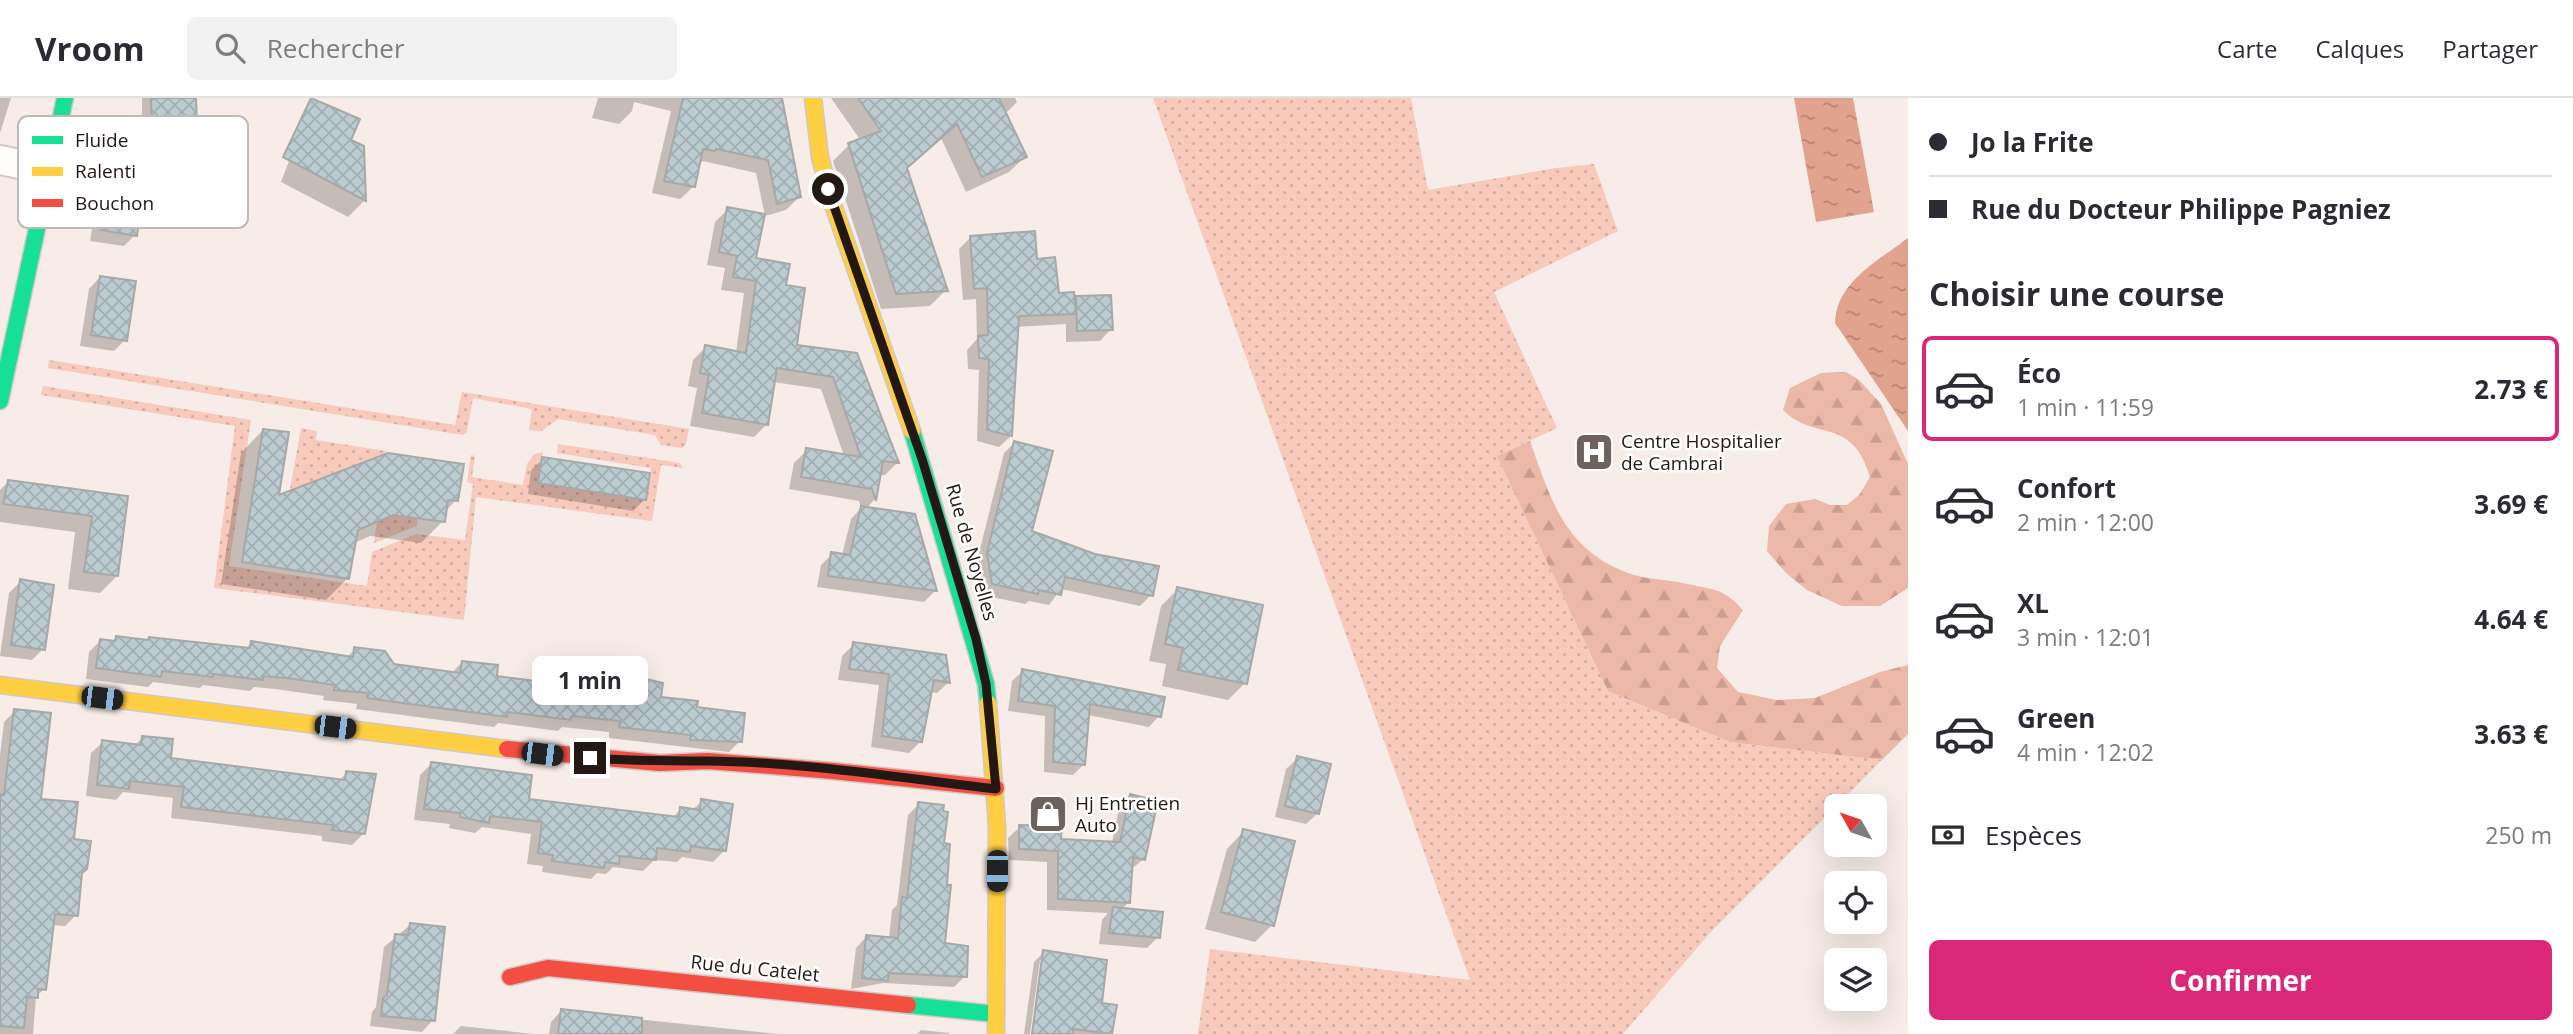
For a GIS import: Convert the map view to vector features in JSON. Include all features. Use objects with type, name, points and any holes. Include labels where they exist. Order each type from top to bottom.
[{"type":"street","points":[[60,116],[65,98]]},
{"type":"street","name":"Rue de Noyelles","points":[[813,98],[818,146],[831,199],[926,470],[982,660],[993,737],[996,789],[996,1034]]},
{"type":"street","points":[[0,160],[18,164]]},
{"type":"street","points":[[0,401],[35,228]]},
{"type":"street","points":[[0,684],[566,756],[660,763],[708,761],[833,771],[996,789]]},
{"type":"street","name":"Rue du Catelet","points":[[510,977],[548,968],[996,1014]]},
{"type":"shaded area","points":[[1153,98],[1411,98],[1428,190],[1594,164],[1618,231],[1494,292],[1557,428],[1497,456],[1608,691],[1730,742],[1882,760],[1848,794],[1824,794],[1824,818],[1709,934],[1623,1034],[1198,1034],[1210,949],[1470,980]]},
{"type":"shaded area","points":[[49,360],[455,425],[462,392],[689,429],[686,444],[682,448],[661,445],[655,435],[558,419],[541,431],[529,430],[532,409],[473,398],[467,432],[463,435],[48,368]]},
{"type":"shaded area","points":[[43,386],[251,420],[229,566],[367,586],[372,552],[416,534],[465,540],[473,484],[467,482],[471,455],[475,456],[472,477],[523,485],[527,464],[534,454],[543,452],[538,482],[646,500],[651,468],[557,453],[558,444],[680,463],[683,468],[661,465],[652,521],[476,497],[464,620],[214,588],[235,426],[41,395]]},
{"type":"shaded area","points":[[301,428],[317,431],[316,440],[386,451],[383,472],[377,457],[313,482],[321,505],[287,506]]},
{"type":"shaded area","points":[[393,515],[418,518],[417,526],[374,543],[377,521]]},
{"type":"green space","points":[[1846,372],[1859,380],[1881,404],[1908,464],[1908,588],[1880,606],[1842,606],[1807,590],[1786,573],[1767,551],[1769,526],[1786,504],[1815,499],[1830,505],[1847,505],[1859,495],[1870,477],[1862,458],[1843,437],[1795,420],[1783,410],[1790,388],[1821,373]]},
{"type":"green space","points":[[1530,441],[1553,502],[1574,536],[1589,551],[1628,573],[1718,591],[1743,610],[1720,646],[1717,668],[1738,692],[1777,700],[1815,698],[1880,672],[1908,665],[1908,734],[1882,760],[1730,742],[1608,691],[1497,456]]},
{"type":"water","points":[[1794,98],[1853,98],[1874,212],[1816,222]]},
{"type":"water","points":[[1908,238],[1908,431],[1835,323],[1837,309],[1851,284],[1872,264]]},
{"type":"building","points":[[151,98],[196,98],[197,116],[151,116]]},
{"type":"building","points":[[311,98],[360,119],[351,140],[364,146],[366,201],[283,157]]},
{"type":"building","points":[[683,98],[782,98],[801,197],[777,204],[768,160],[716,149],[703,149],[695,187],[664,181]]},
{"type":"building","points":[[858,98],[999,98],[1027,157],[982,177],[957,124],[907,168],[948,291],[896,294],[848,143],[881,131]]},
{"type":"building","points":[[727,207],[765,214],[756,258],[790,264],[786,285],[805,288],[797,345],[857,353],[899,463],[883,461],[876,501],[872,489],[801,477],[806,448],[861,457],[833,377],[777,368],[768,425],[702,413],[709,375],[700,373],[705,345],[746,353],[756,281],[733,277],[737,256],[719,252]]},
{"type":"building","points":[[101,228],[138,228],[137,236]]},
{"type":"building","points":[[1035,231],[1037,259],[1055,257],[1059,293],[1074,292],[1076,314],[1019,316],[1012,436],[987,430],[989,359],[979,358],[978,336],[988,335],[987,288],[974,289],[970,236]]},
{"type":"building","points":[[100,276],[136,281],[127,341],[91,335]]},
{"type":"building","points":[[1111,295],[1113,330],[1077,331],[1076,296]]},
{"type":"building","points":[[263,429],[289,432],[279,495],[388,453],[464,464],[458,501],[448,500],[445,522],[393,515],[358,530],[349,579],[242,562]]},
{"type":"building","points":[[1014,441],[1053,451],[1032,531],[1095,554],[1159,566],[1153,596],[1065,577],[1061,595],[1039,590],[1038,594],[992,584],[987,553]]},
{"type":"building","points":[[542,457],[650,473],[646,500],[538,483]]},
{"type":"building","points":[[8,480],[128,496],[118,576],[84,572],[92,516],[3,504]]},
{"type":"building","points":[[861,506],[915,514],[937,591],[828,576],[831,552],[850,555]]},
{"type":"building","points":[[20,579],[54,585],[45,650],[11,645]]},
{"type":"building","points":[[1177,587],[1263,605],[1247,684],[1178,670],[1183,648],[1165,644]]},
{"type":"building","points":[[116,636],[250,648],[251,641],[353,657],[354,647],[385,651],[394,664],[460,673],[462,661],[498,665],[497,676],[560,684],[562,670],[576,671],[577,666],[609,670],[663,683],[661,697],[698,701],[697,707],[745,713],[742,742],[690,740],[691,735],[619,727],[620,721],[572,716],[571,720],[508,712],[507,717],[402,703],[367,698],[368,693],[334,690],[335,685],[287,678],[263,676],[263,680],[162,671],[161,677],[96,668],[100,639],[115,641]]},
{"type":"building","points":[[853,642],[946,655],[950,683],[934,680],[922,742],[882,736],[889,674],[849,669]]},
{"type":"building","points":[[1022,669],[1165,697],[1161,717],[1090,704],[1085,765],[1053,762],[1055,706],[1018,701]]},
{"type":"building","points":[[14,709],[51,713],[41,799],[78,802],[74,839],[91,841],[87,869],[82,873],[78,916],[55,914],[46,990],[38,989],[38,998],[27,997],[24,1028],[0,1026],[0,794],[4,795]]},
{"type":"building","points":[[142,736],[173,739],[171,758],[345,780],[346,771],[376,774],[365,834],[332,830],[333,825],[181,807],[184,787],[130,781],[129,789],[97,785],[102,740],[141,745]]},
{"type":"building","points":[[1297,756],[1331,764],[1319,814],[1285,806]]},
{"type":"building","points":[[431,762],[532,775],[529,799],[679,817],[680,807],[700,810],[701,799],[733,804],[726,851],[691,846],[690,852],[657,848],[656,860],[620,856],[619,864],[605,862],[604,868],[552,861],[553,855],[538,853],[542,822],[490,816],[489,823],[460,817],[460,813],[424,809]]},
{"type":"building","points":[[1130,794],[1158,801],[1145,860],[1133,857],[1130,903],[1058,899],[1058,851],[1019,849],[1019,825],[1062,826],[1061,839],[1120,842]]},
{"type":"building","points":[[918,802],[944,805],[943,811],[948,812],[944,843],[950,844],[947,885],[951,885],[945,943],[968,946],[967,977],[889,973],[888,981],[862,978],[866,935],[898,938],[902,897],[907,898]]},
{"type":"building","points":[[1243,829],[1295,841],[1274,926],[1221,912]]},
{"type":"building","points":[[1113,907],[1163,912],[1160,938],[1109,933]]},
{"type":"building","points":[[410,923],[445,927],[435,1021],[381,1016],[383,998],[387,995],[395,934],[408,935]]},
{"type":"building","points":[[1043,950],[1107,960],[1102,1003],[1117,1005],[1112,1034],[1073,1029],[1073,1034],[1032,1034]]},
{"type":"building","points":[[561,1009],[642,1018],[642,1034],[558,1034]]},
{"type":"traffic: fast","points":[[61,116],[65,98]]},
{"type":"traffic: fast","points":[[0,401],[37,228]]},
{"type":"traffic: fast","points":[[912,431],[986,684],[988,703]]},
{"type":"traffic: fast","points":[[908,1005],[996,1014]]},
{"type":"traffic: slow","points":[[813,98],[820,157],[831,199],[912,431]]},
{"type":"traffic: slow","points":[[0,685],[507,749]]},
{"type":"traffic: slow","points":[[988,703],[997,826],[996,1034]]},
{"type":"traffic: jam","points":[[507,749],[660,763],[708,761],[996,788]]},
{"type":"traffic: jam","points":[[510,977],[548,968],[908,1005]]},
{"type":"place","name":"Centre Hospitalier de Cambrai","points":[[1594,452]]},
{"type":"place","name":"Hj Entretien Auto","points":[[1048,814]]},
{"type":"route","points":[[590,758],[660,763],[708,761],[833,771],[996,789],[993,737],[982,660],[933,491],[828,189]]}]
